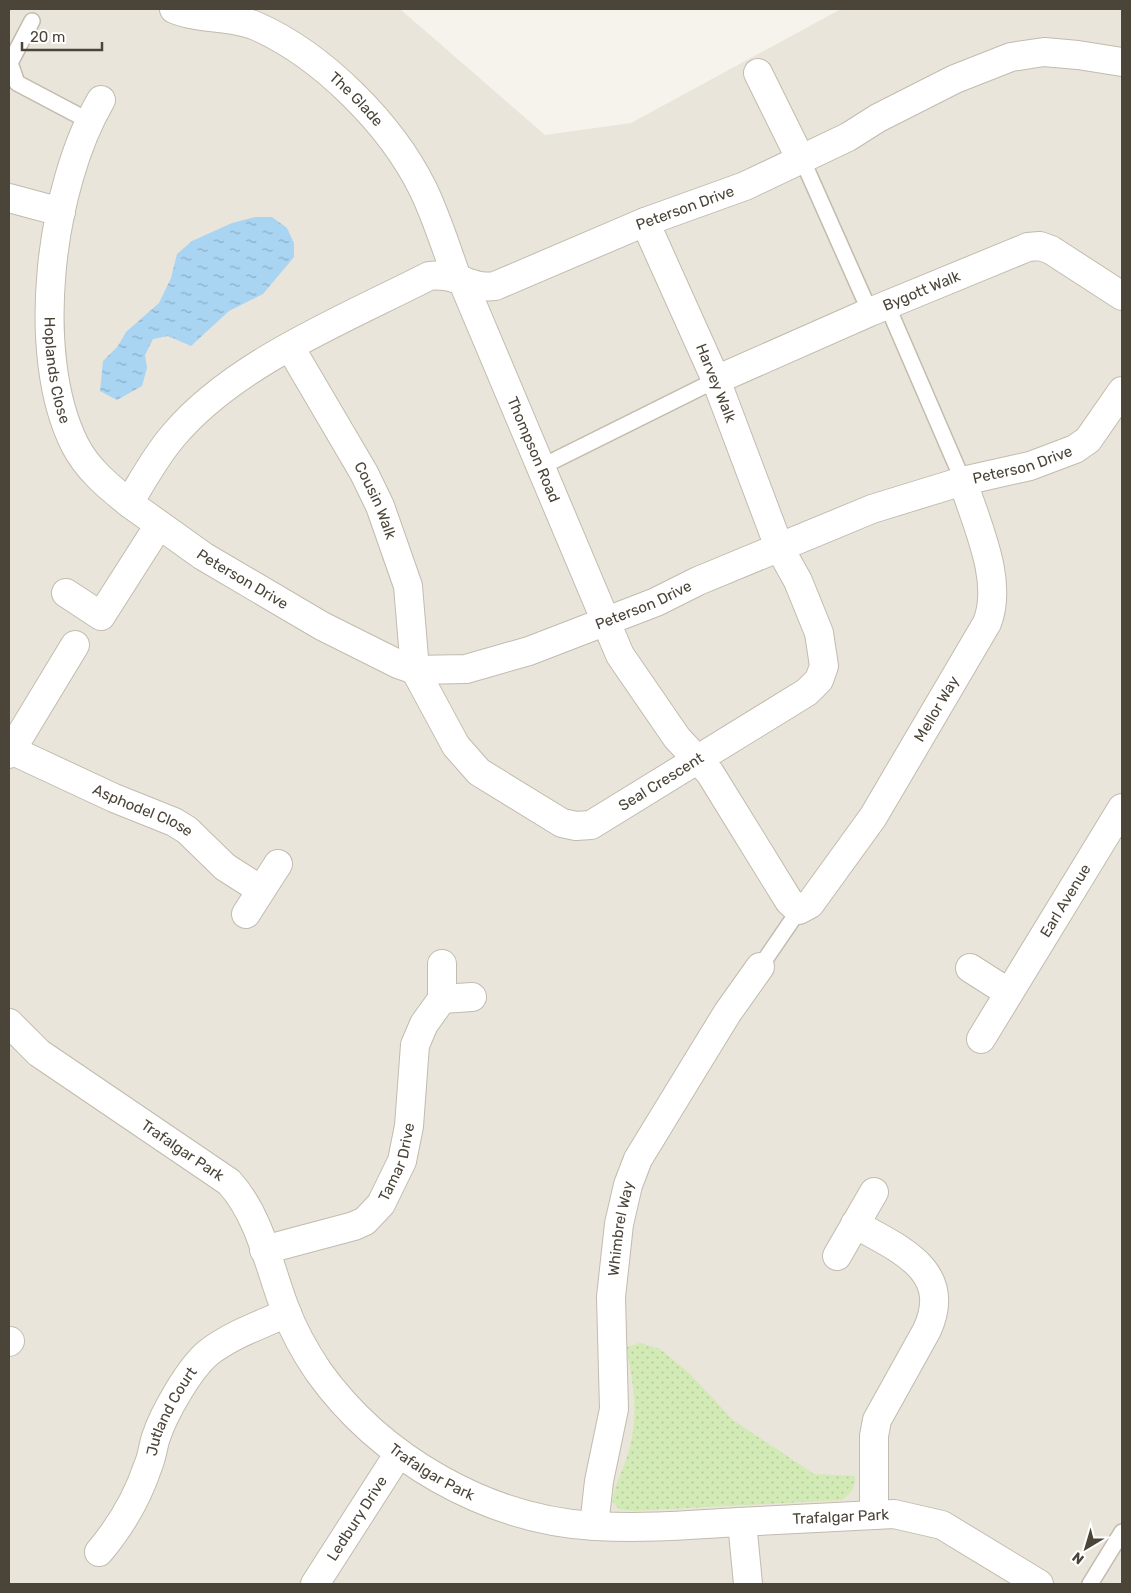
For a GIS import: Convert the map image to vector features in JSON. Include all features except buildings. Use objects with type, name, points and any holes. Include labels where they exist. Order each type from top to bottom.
[{"type":"street","name":"The Glade","points":[[174,9],[195,15],[243,21],[292,46],[332,77],[382,127],[422,187],[460,279]]},
{"type":"street","name":"Peterson Drive","points":[[1122,62],[1078,54],[1044,52],[1011,57],[955,79],[802,160],[745,186],[645,222],[495,286],[484,288],[442,274],[429,276],[290,348],[229,385],[193,414],[156,457],[129,503],[203,556],[322,626],[415,670],[466,669],[529,651],[605,620],[656,602],[698,581],[872,509],[963,482],[1030,466],[1075,449],[1088,440],[1122,391]]},
{"type":"street","points":[[758,72],[802,160]]},
{"type":"street","name":"Hoplands Close","points":[[95,110],[76,154],[61,212],[54,252],[50,332],[58,400],[80,452],[105,483],[129,503]]},
{"type":"street","points":[[9,198],[61,212]]},
{"type":"street","name":"Harvey Walk","points":[[645,222],[716,380],[779,547]]},
{"type":"street","name":"Bygott Walk","points":[[716,380],[878,308],[1028,247],[1040,246],[1073,263],[1122,296]]},
{"type":"street","name":"Thompson Road","points":[[460,279],[605,620]]},
{"type":"street","name":"Cousin Walk","points":[[290,348],[364,473],[393,537],[408,586],[415,670]]},
{"type":"street","name":"Mellor Way","points":[[799,910],[810,904],[873,817],[989,618],[993,603],[993,582],[963,482]]},
{"type":"street","points":[[66,593],[102,616],[159,525]]},
{"type":"street","name":"Seal Crescent","points":[[415,670],[456,746],[473,767],[562,823],[576,826],[591,825],[807,692],[819,680],[824,666],[820,633],[798,581],[779,547]]},
{"type":"street","points":[[605,620],[620,655],[677,738],[710,773],[789,901],[799,910]]},
{"type":"street","points":[[10,752],[75,645]]},
{"type":"street","name":"Asphodel Close","points":[[10,752],[174,822],[187,830],[225,867],[261,890]]},
{"type":"street","name":"Earl Avenue","points":[[981,1039],[1122,808]]},
{"type":"street","points":[[246,914],[278,864]]},
{"type":"street","points":[[442,964],[442,999],[472,997]]},
{"type":"street","name":"Whimbrel Way","points":[[594,1526],[599,1481],[614,1409],[612,1297],[619,1224],[628,1185],[638,1159],[728,1012],[760,967]]},
{"type":"street","points":[[970,968],[1009,993]]},
{"type":"street","name":"Tamar Drive","points":[[264,1250],[354,1226],[365,1221],[381,1204],[398,1173],[405,1150],[415,1045],[424,1024],[442,999]]},
{"type":"street","name":"Trafalgar Park","points":[[9,1023],[40,1053],[228,1182],[248,1207],[287,1313],[311,1359],[333,1391],[370,1430],[399,1453],[450,1484],[487,1501],[534,1516],[594,1526],[742,1522],[874,1515],[910,1516],[942,1525],[1039,1584]]},
{"type":"street","points":[[837,1256],[874,1192]]},
{"type":"street","points":[[855,1224],[916,1262],[927,1273],[933,1286],[935,1302],[933,1316],[877,1420],[873,1450],[874,1515]]},
{"type":"street","name":"Jutland Court","points":[[99,1552],[120,1527],[130,1510],[149,1465],[156,1436],[185,1380],[196,1366],[208,1353],[235,1336],[287,1313]]},
{"type":"street","name":"Ledbury Drive","points":[[315,1584],[399,1453]]},
{"type":"street","points":[[742,1522],[748,1584]]},
{"type":"lane","points":[[32,22],[10,63],[18,83],[95,110]]},
{"type":"lane","points":[[802,160],[878,308],[963,482]]},
{"type":"lane","points":[[541,467],[716,380]]},
{"type":"lane","name":"Mellor Way","points":[[760,967],[799,910]]},
{"type":"lane","points":[[1090,1584],[1122,1532]]},
{"type":"shaded area","points":[[9,9],[400,9],[545,135],[631,123],[841,9],[1122,9],[1122,1584],[9,1584]]},
{"type":"green space","points":[[640,1343],[660,1349],[689,1373],[733,1420],[814,1474],[855,1476],[854,1487],[851,1492],[842,1500],[632,1511],[619,1509],[612,1501],[633,1434],[635,1409],[626,1347]]},
{"type":"water","points":[[255,217],[272,217],[287,228],[294,243],[294,257],[263,294],[229,311],[191,346],[168,336],[153,339],[145,355],[147,368],[142,386],[117,400],[100,391],[103,361],[118,346],[126,332],[159,303],[171,278],[177,254],[192,241],[232,223]]}]
